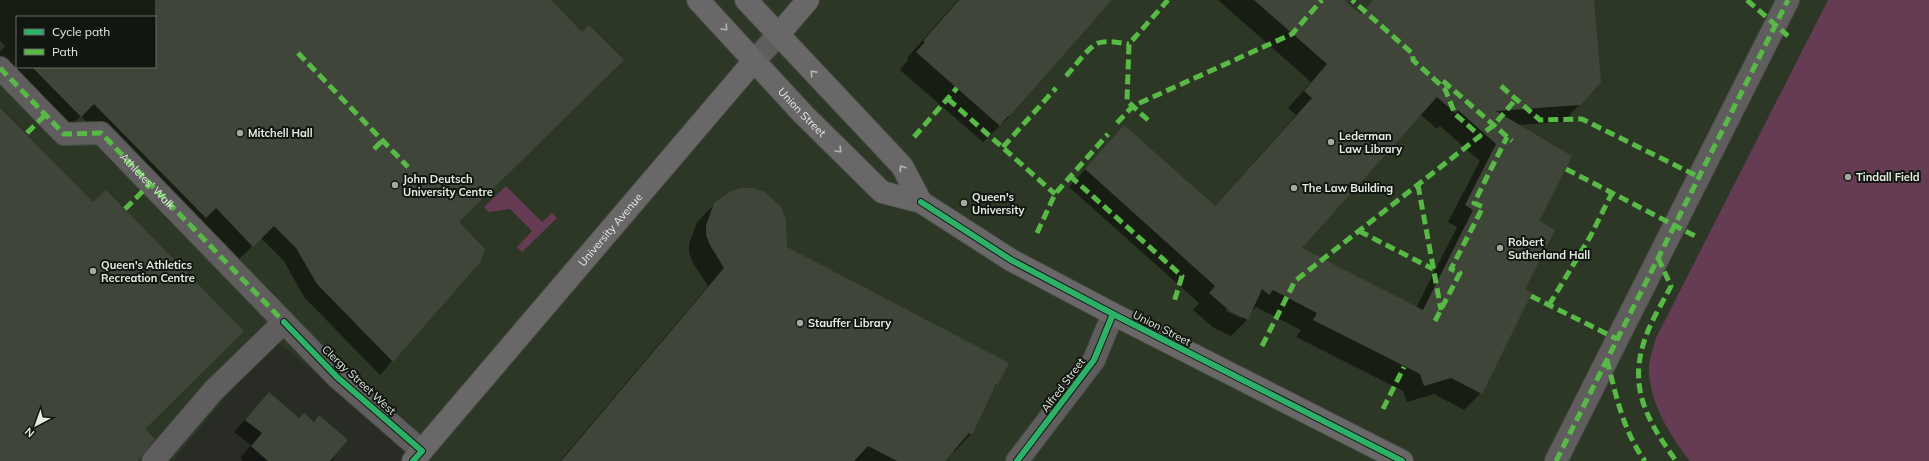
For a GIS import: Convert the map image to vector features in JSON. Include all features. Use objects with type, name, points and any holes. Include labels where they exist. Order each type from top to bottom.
[{"type":"main road","name":"Union Street","points":[[698,0],[803,114],[882,192],[920,202],[1011,260],[1113,314],[1402,461]]},
{"type":"main road","points":[[746,0],[902,166],[920,202]]},
{"type":"main road","name":"University Avenue","points":[[778,34],[808,0]]},
{"type":"main road","name":"University Avenue","points":[[418,456],[754,61]]},
{"type":"street","points":[[1556,461],[1788,0]]},
{"type":"street","name":"University Avenue","points":[[754,61],[778,34]]},
{"type":"street","name":"Athletes’ Walk","points":[[0,68],[64,134],[101,133],[284,322]]},
{"type":"street","name":"Alfred Street","points":[[1017,461],[1094,360],[1113,314]]},
{"type":"street","points":[[153,461],[214,390],[284,322]]},
{"type":"street","name":"Clergy Street West","points":[[284,322],[418,456]]},
{"type":"shaded area","name":"Queen's University","points":[[0,0],[1929,0],[1929,461],[421,461],[274,339],[173,461],[0,461]]},
{"type":"shaded area","name":"Tindall Field","points":[[1828,0],[1929,0],[1929,461],[1690,461],[1669,431],[1653,396],[1649,364],[1656,338]]},
{"type":"shaded area","points":[[506,186],[542,222],[552,213],[557,218],[522,252],[517,247],[532,231],[510,209],[489,212],[484,207]]},
{"type":"building","points":[[155,0],[551,0],[582,32],[589,25],[624,60],[459,222],[485,249],[481,261],[393,362],[317,284],[296,248],[274,226],[253,247],[216,208],[206,218],[94,104],[81,117],[33,68],[156,68]]},
{"type":"building","points":[[959,0],[1112,0],[1000,126],[916,52],[925,42],[923,41]]},
{"type":"building","points":[[1254,0],[1344,0],[1360,14],[1373,0],[1594,0],[1601,82],[1581,105],[1496,111],[1572,156],[1539,221],[1555,230],[1525,289],[1532,293],[1482,394],[1451,378],[1424,386],[1420,374],[1313,320],[1317,313],[1273,290],[1269,295],[1262,289],[1248,320],[1231,312],[1209,293],[1215,286],[1085,169],[1124,125],[1215,206],[1312,98],[1304,91],[1327,64]],"holes":[[[1437,97],[1455,113],[1458,110],[1496,144],[1465,205],[1473,210],[1423,310],[1302,248]]]},
{"type":"building","name":"Queen's Athletics Recreation Centre","points":[[0,108],[93,202],[106,190],[244,331],[145,429],[155,439],[138,461],[0,461]]},
{"type":"building","name":"Stauffer Library","points":[[754,188],[765,192],[781,207],[786,219],[787,247],[1009,363],[998,385],[996,384],[972,435],[969,433],[945,461],[897,461],[868,446],[854,461],[561,461],[724,268],[710,245],[706,235],[706,226],[714,203],[732,190]]},
{"type":"building","points":[[269,392],[299,418],[304,413],[314,422],[319,415],[348,440],[330,461],[268,461],[251,446],[262,433],[245,420]]},
{"type":"marked path","points":[[1148,120],[1127,101],[1129,44],[1168,0]]},
{"type":"marked path","points":[[1117,123],[1133,106],[1292,34],[1322,0]]},
{"type":"marked path","points":[[1262,346],[1295,281],[1480,136],[1455,114],[1445,89],[1413,60],[1413,54],[1352,0]]},
{"type":"marked path","points":[[1747,0],[1788,36]]},
{"type":"marked path","points":[[1556,461],[1788,0]]},
{"type":"marked path","points":[[1066,76],[1094,45],[1102,42],[1129,44]]},
{"type":"marked path","points":[[298,53],[408,167]]},
{"type":"marked path","points":[[0,68],[64,134],[101,133],[284,322]]},
{"type":"marked path","points":[[1443,81],[1512,141]]},
{"type":"marked path","points":[[1501,86],[1540,120],[1582,119],[1699,177]]},
{"type":"marked path","points":[[914,137],[957,88]]},
{"type":"marked path","points":[[1003,147],[1056,88]]},
{"type":"marked path","points":[[948,99],[1055,194]]},
{"type":"marked path","points":[[1486,131],[1494,125],[1516,99]]},
{"type":"marked path","points":[[27,133],[45,115]]},
{"type":"marked path","points":[[1037,233],[1055,194],[1108,134]]},
{"type":"marked path","points":[[1435,321],[1460,273],[1451,269],[1483,207],[1474,203],[1507,137]]},
{"type":"marked path","points":[[374,149],[383,140]]},
{"type":"marked path","points":[[1566,169],[1695,236],[1697,233]]},
{"type":"marked path","points":[[1070,176],[1182,276],[1174,302]]},
{"type":"marked path","points":[[125,209],[150,184]]},
{"type":"marked path","points":[[1418,185],[1441,310]]},
{"type":"marked path","points":[[1549,305],[1590,237],[1612,193]]},
{"type":"marked path","points":[[1359,231],[1433,269]]},
{"type":"marked path","points":[[1658,258],[1671,286],[1654,317],[1646,336],[1641,354],[1639,387],[1649,417],[1656,431],[1676,461]]},
{"type":"marked path","points":[[1531,296],[1617,339]]},
{"type":"marked path","points":[[1607,360],[1621,412],[1631,437],[1645,461]]},
{"type":"marked path","points":[[1383,409],[1404,367]]},
{"type":"cycle path","points":[[921,202],[1011,260],[1113,314],[1402,461]]},
{"type":"cycle path","points":[[1017,461],[1094,360],[1113,314]]},
{"type":"cycle path","points":[[284,322],[337,377],[422,451],[413,461]]},
{"type":"place","name":"Mitchell Hall","points":[[240,133]]},
{"type":"place","name":"Lederman Law Library","points":[[1331,142]]},
{"type":"place","name":"Tindall Field","points":[[1848,177]]},
{"type":"place","name":"John Deutsch University Centre","points":[[395,185]]},
{"type":"place","name":"The Law Building","points":[[1294,188]]},
{"type":"place","name":"Queen's University","points":[[964,203]]},
{"type":"place","name":"Robert Sutherland Hall","points":[[1500,248]]},
{"type":"place","name":"Queen's Athletics Recreation Centre","points":[[93,271]]},
{"type":"place","name":"Stauffer Library","points":[[800,323]]}]
